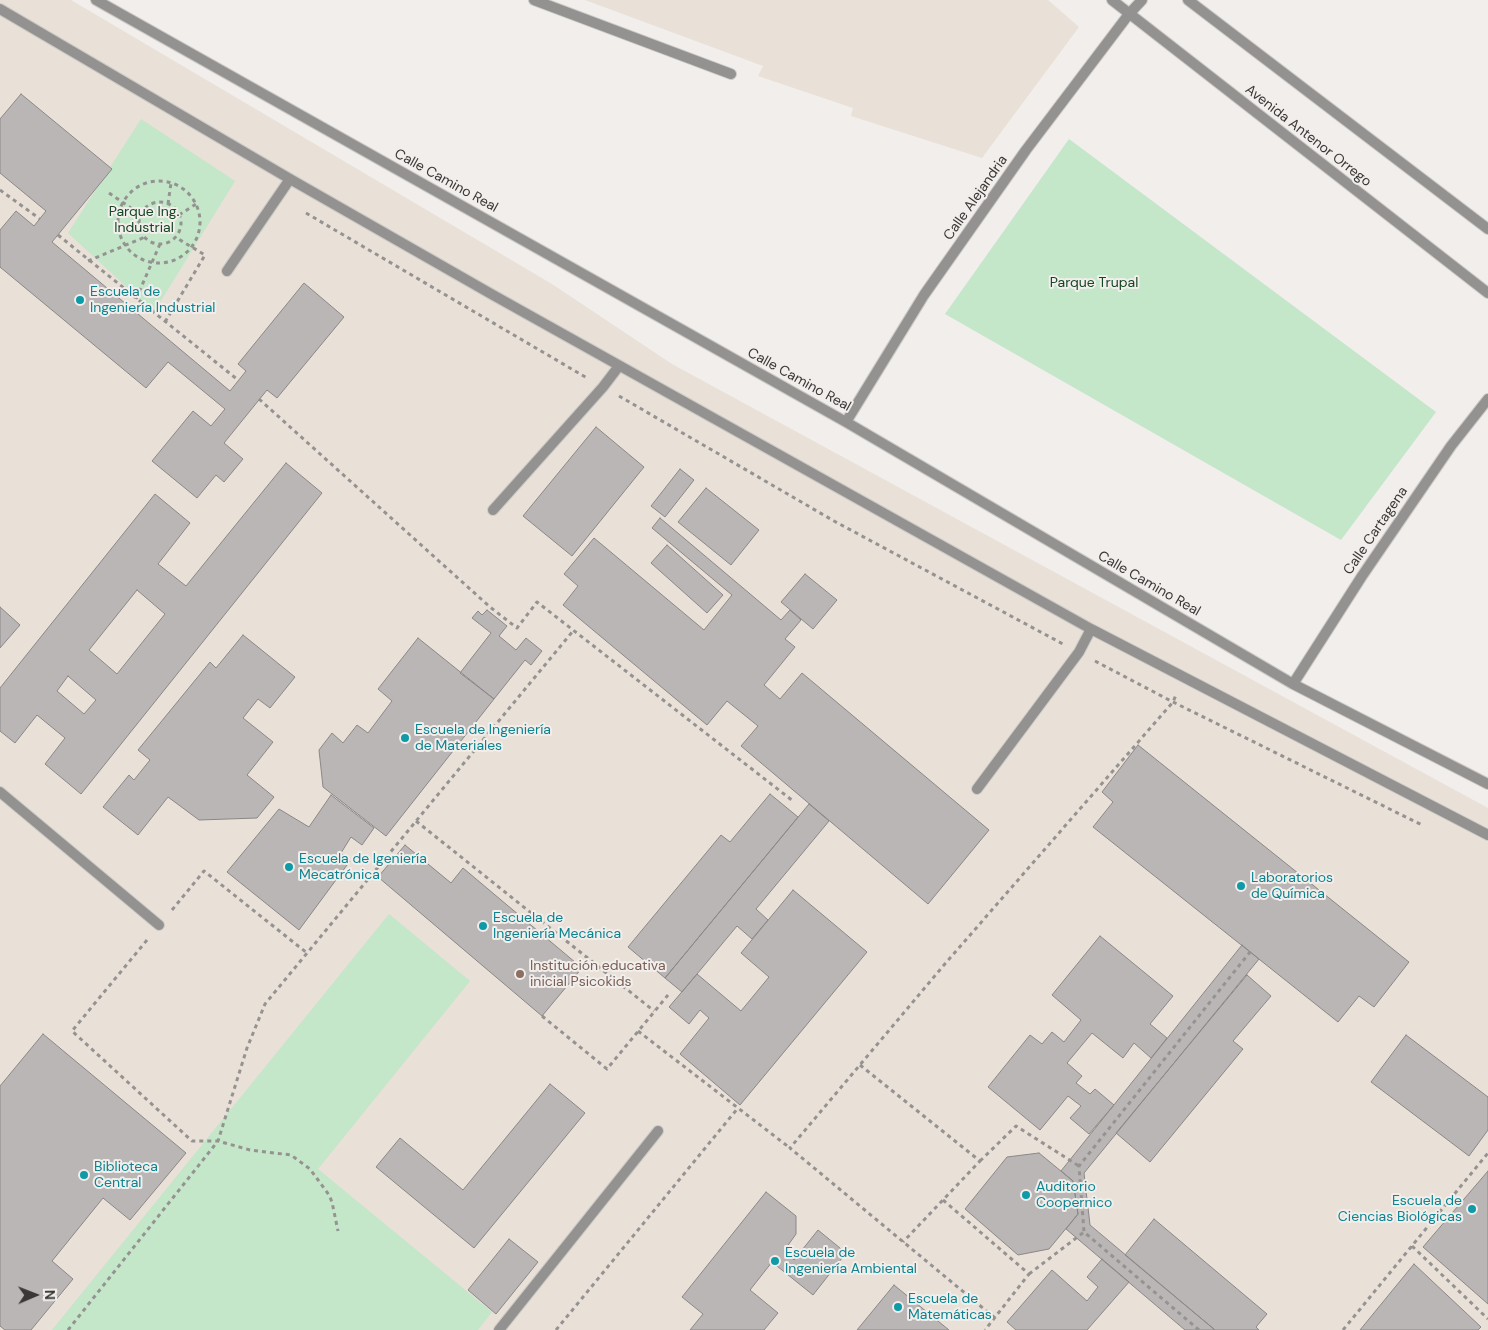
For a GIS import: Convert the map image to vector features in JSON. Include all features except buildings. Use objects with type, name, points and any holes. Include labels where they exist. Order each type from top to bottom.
[{"type":"street","name":"Calle Camino Real","points":[[96,0],[846,422],[1293,684],[1488,784]]},
{"type":"street","points":[[534,0],[731,74]]},
{"type":"street","name":"Avenida Antenor Orrego","points":[[1112,0],[1488,293]]},
{"type":"street","name":"Calle Alejandria","points":[[846,422],[924,295],[1026,150],[1129,14],[1142,0]]},
{"type":"street","points":[[1188,0],[1488,229]]},
{"type":"street","points":[[0,9],[290,179],[619,366],[1091,629],[1488,835]]},
{"type":"street","points":[[227,271],[290,179]]},
{"type":"street","points":[[493,510],[603,388],[619,366]]},
{"type":"street","name":"Calle Cartagena","points":[[1293,684],[1362,576],[1451,446],[1488,399]]},
{"type":"street","points":[[977,789],[1079,652],[1091,629]]},
{"type":"street","points":[[0,792],[159,925]]},
{"type":"street","points":[[499,1330],[658,1131]]},
{"type":"path","points":[[160,181],[171,183],[181,188],[196,204],[200,215],[198,236],[192,247],[175,260],[164,263],[142,260],[126,246],[121,236],[119,224],[123,203],[139,187],[160,181]]},
{"type":"path","points":[[168,204],[171,183]]},
{"type":"path","points":[[0,190],[40,219]]},
{"type":"path","points":[[109,193],[141,215]]},
{"type":"path","points":[[278,197],[603,388],[834,520],[1173,702],[1429,829]]},
{"type":"path","points":[[152,203],[168,204],[179,215],[179,231],[168,242],[160,244],[152,242],[145,237],[141,230],[139,223],[141,215],[145,208],[152,203]]},
{"type":"path","points":[[179,215],[196,204]]},
{"type":"path","points":[[58,235],[238,380]]},
{"type":"path","points":[[88,261],[145,237]]},
{"type":"path","points":[[164,322],[205,255],[175,237]]},
{"type":"path","points":[[136,299],[160,244]]},
{"type":"path","points":[[259,400],[490,607],[517,628],[537,602],[793,801]]},
{"type":"path","points":[[68,1330],[218,1141],[247,1048],[265,1004],[574,631]]},
{"type":"path","points":[[790,1148],[944,965],[1173,702],[1184,677]]},
{"type":"path","points":[[416,821],[654,1011]]},
{"type":"path","points":[[307,953],[204,871],[72,1031],[192,1141],[218,1141],[250,1150],[291,1155],[310,1169],[329,1195],[338,1231]]},
{"type":"path","points":[[1199,1330],[1084,1232],[1079,1166],[1250,952]]},
{"type":"path","points":[[542,1016],[607,1069],[668,995]]},
{"type":"path","points":[[638,1031],[790,1148],[995,1318]]},
{"type":"path","points":[[860,1066],[980,1161]]},
{"type":"path","points":[[556,1330],[738,1108]]},
{"type":"path","points":[[903,1242],[1016,1126],[1079,1166]]},
{"type":"path","points":[[1343,1330],[1488,1154]]},
{"type":"path","points":[[943,1200],[1029,1274]]},
{"type":"path","points":[[984,1330],[1029,1274],[1084,1232]]},
{"type":"path","points":[[1412,1246],[1488,1319]]},
{"type":"shaded area","points":[[0,0],[71,0],[552,284],[672,364],[1488,808],[1488,1330],[0,1330]]},
{"type":"shaded area","points":[[585,0],[1048,0],[1079,27],[982,158],[851,116],[853,108],[758,76],[763,66]]},
{"type":"green space","name":"Parque Ing. Industrial","points":[[141,119],[235,181],[154,312],[68,233]]},
{"type":"green space","name":"Parque Trupal","points":[[1069,139],[1436,412],[1341,540],[945,314]]},
{"type":"green space","points":[[389,914],[470,981],[318,1169],[492,1312],[478,1330],[52,1330]]},
{"type":"place","name":"Escuela de Ingeniería Industrial","points":[[80,300]]},
{"type":"place","name":"Escuela de Ingeniería de Materiales","points":[[405,738]]},
{"type":"place","name":"Escuela de Igeniería Mecatrónica","points":[[289,867]]},
{"type":"place","name":"Laboratorios de Química","points":[[1241,886]]},
{"type":"place","name":"Escuela de Ingeniería Mecánica","points":[[483,926]]},
{"type":"place","name":"Institución educativa inicial Psicokids","points":[[520,974]]},
{"type":"place","name":"Biblioteca Central","points":[[84,1175]]},
{"type":"place","name":"Auditorio Coopernico","points":[[1026,1195]]},
{"type":"place","name":"Escuela de Ciencias Biológicas","points":[[1472,1209]]},
{"type":"place","name":"Escuela de Ingeniería Ambiental","points":[[775,1261]]},
{"type":"place","name":"Escuela de Matemáticas","points":[[898,1307]]}]
